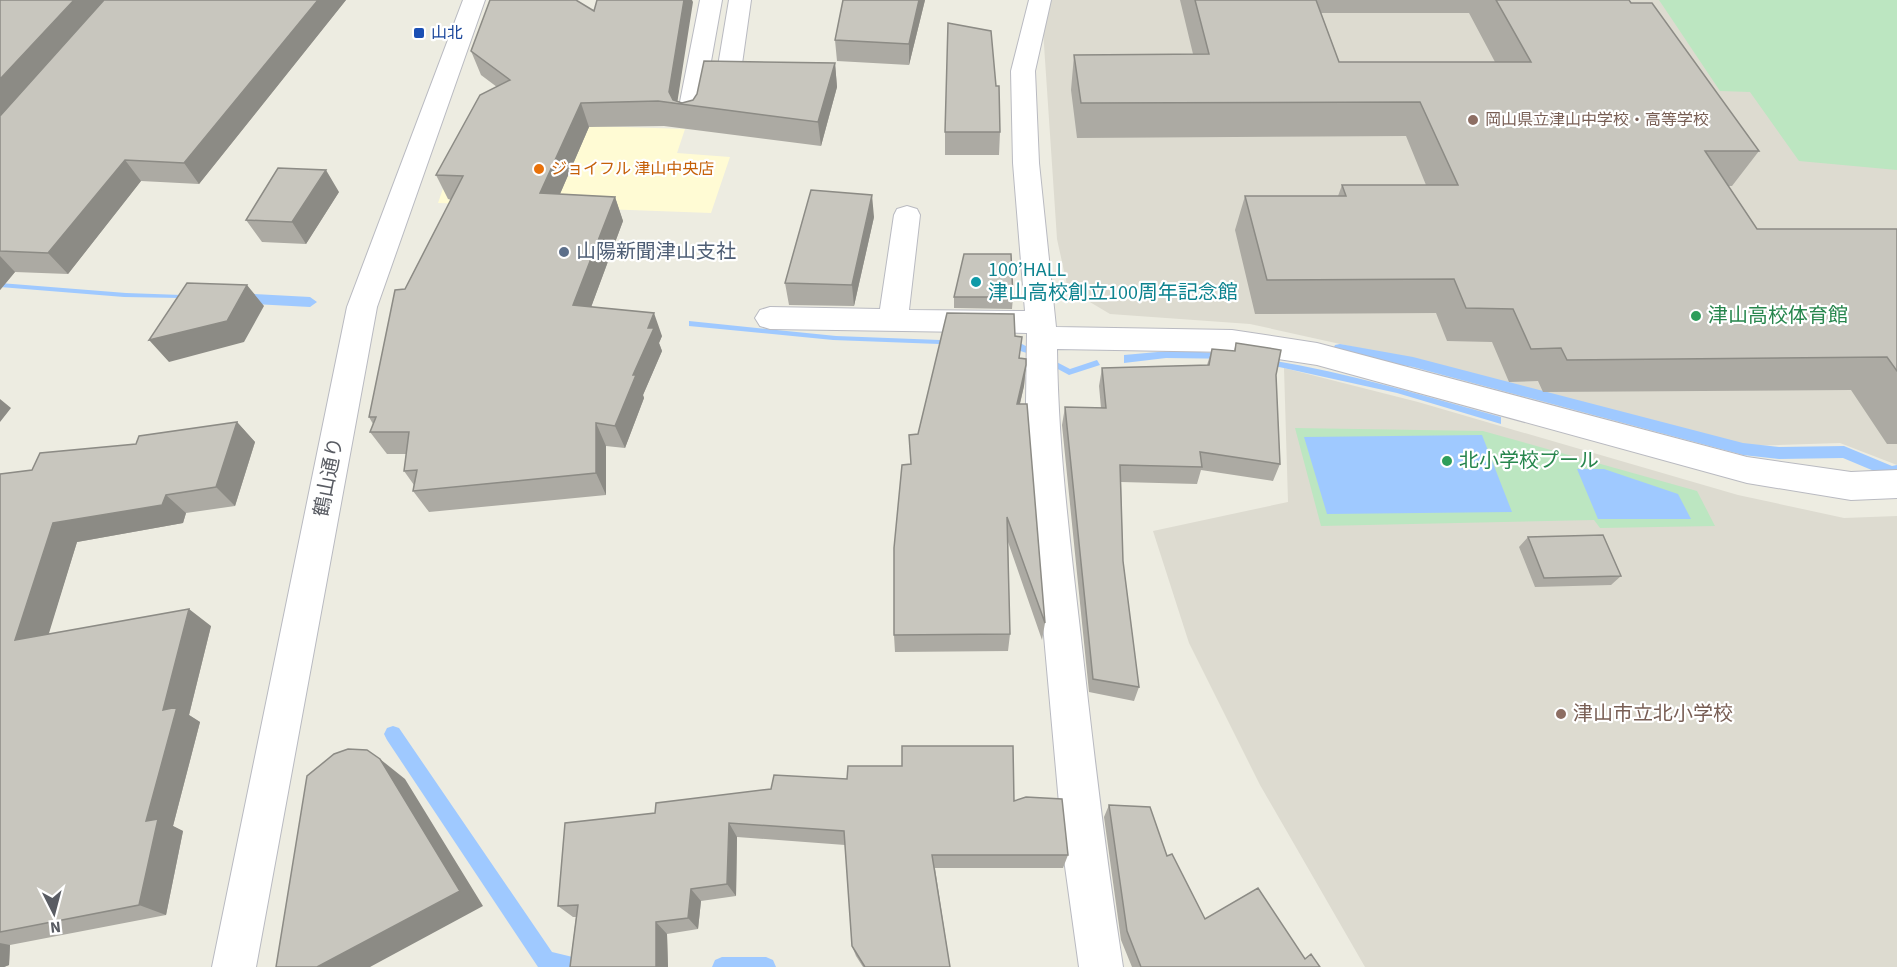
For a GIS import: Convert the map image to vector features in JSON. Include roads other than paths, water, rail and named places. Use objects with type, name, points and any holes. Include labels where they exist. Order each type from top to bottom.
[{"type":"street","name":"鶴山通り","points":[[234,967],[362,307],[474,0]]},
{"type":"street","points":[[689,117],[711,0]]},
{"type":"street","points":[[728,78],[740,0]]},
{"type":"street","points":[[1040,0],[1023,71],[1026,162],[1041,330],[1042,402],[1050,513],[1085,859],[1101,967]]},
{"type":"street","points":[[893,320],[907,215]]},
{"type":"street","points":[[770,318],[893,320],[1232,340],[1317,354],[1747,470],[1851,486],[1897,484]]},
{"type":"water","points":[[0,283],[182,295],[180,298],[124,297],[0,287]]},
{"type":"water","points":[[689,321],[836,336],[1020,343],[1070,369],[1097,360],[1100,365],[1069,375],[1030,354],[1017,350],[966,345],[833,340],[689,326]]},
{"type":"water","points":[[1169,351],[1254,358],[1337,373],[1501,417],[1501,424],[1397,393],[1243,359],[1166,358],[1124,363],[1124,355]]},
{"type":"water","points":[[1482,435],[1512,512],[1327,514],[1304,437]]},
{"type":"water","points":[[1577,469],[1604,469],[1678,494],[1691,519],[1598,519]]},
{"type":"waterway","points":[[238,298],[310,302]]},
{"type":"waterway","points":[[1340,349],[1413,362],[1743,449],[1779,453],[1844,452],[1891,472],[1897,471]]},
{"type":"waterway","points":[[393,734],[546,961],[578,967]]},
{"type":"waterway","points":[[722,967],[766,967]]},
{"type":"place","name":"山北","points":[[419,33]]},
{"type":"place","name":"岡山県立津山中学校・高等学校","points":[[1473,120]]},
{"type":"place","name":"ジョイフル 津山中央店","points":[[539,169]]},
{"type":"place","name":"山陽新聞津山支社","points":[[564,252]]},
{"type":"place","name":"100’HALL 津山高校創立100周年記念館","points":[[976,282]]},
{"type":"place","name":"津山高校体育館","points":[[1696,316]]},
{"type":"place","name":"北小学校プール","points":[[1447,461]]},
{"type":"place","name":"津山市立北小学校","points":[[1561,714]]}]
